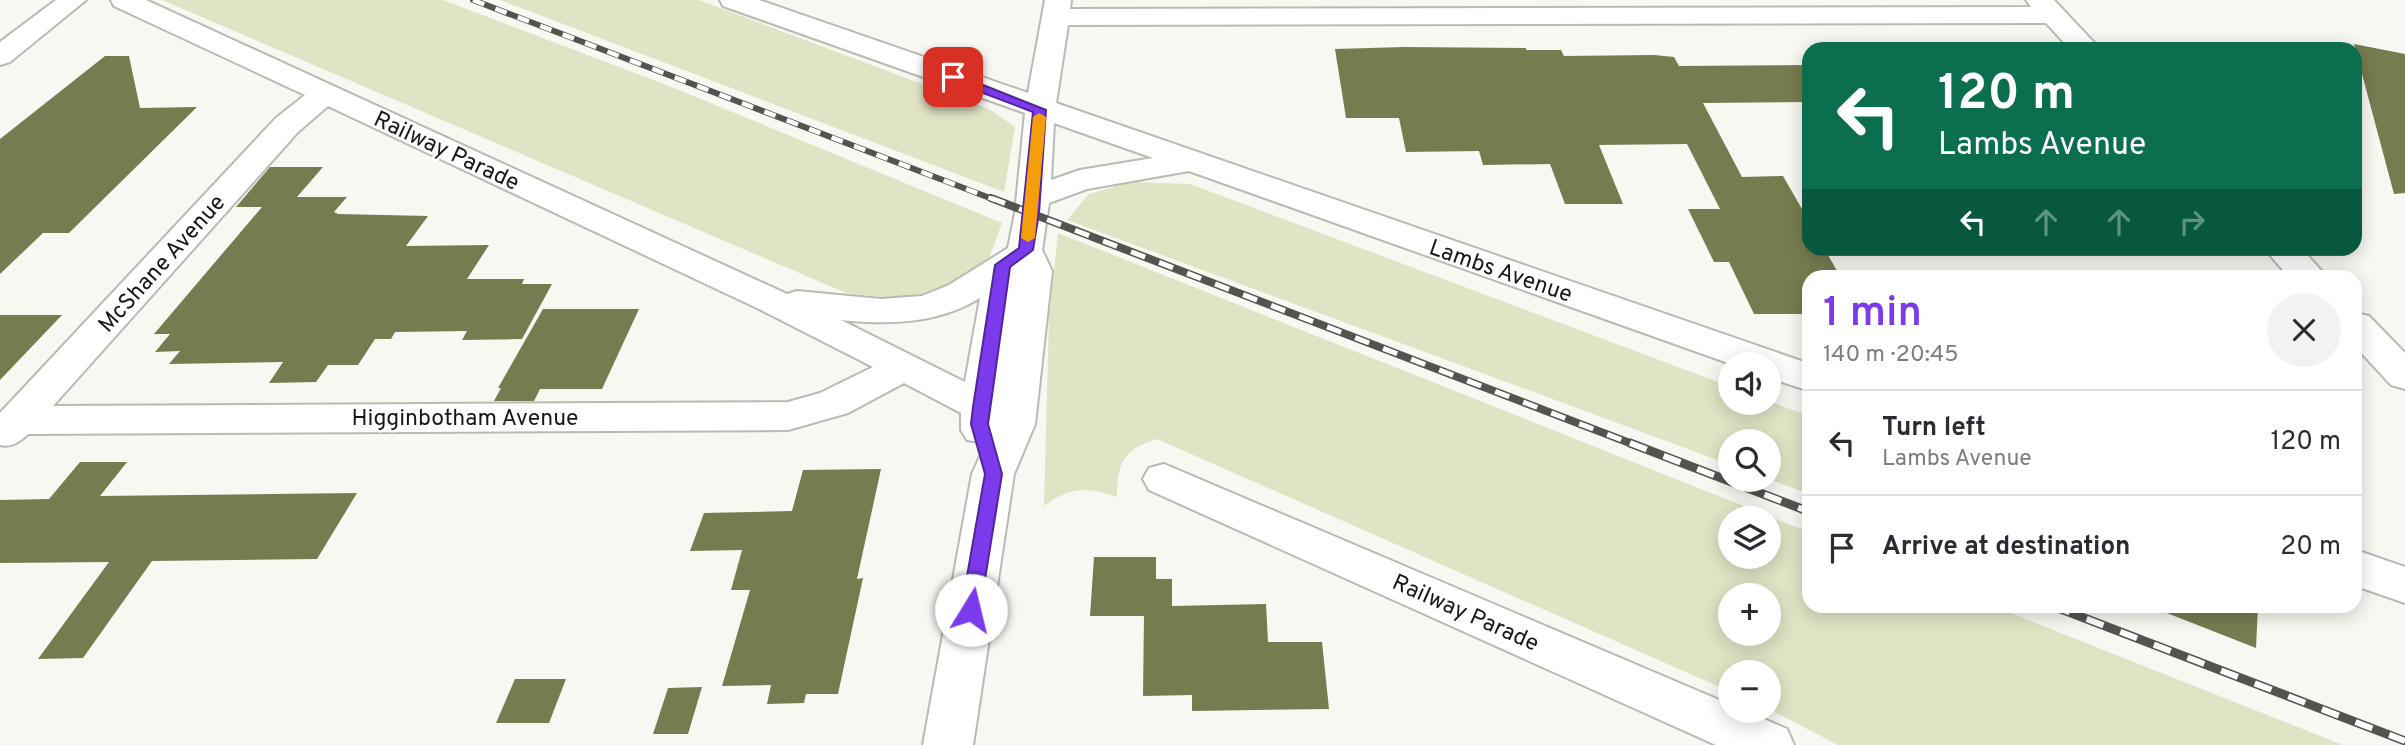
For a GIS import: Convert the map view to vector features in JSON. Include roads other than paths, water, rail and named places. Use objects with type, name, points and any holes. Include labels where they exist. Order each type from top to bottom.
[{"type":"street","points":[[0,57],[73,0]]},
{"type":"street","name":"Railway Parade","points":[[124,0],[770,300],[981,407]]},
{"type":"street","name":"Lambs Avenue","points":[[733,0],[1040,110],[1802,374]]},
{"type":"street","points":[[993,474],[979,424],[981,407],[1014,258],[1033,198],[1040,110],[1056,8],[2046,8],[2079,42]]},
{"type":"street","points":[[8,20],[47,19]]},
{"type":"street","name":"McShane Avenue","points":[[9,430],[287,125],[326,93]]},
{"type":"street","name":"Lambs Avenue","points":[[1033,198],[1080,180],[1192,162]]},
{"type":"street","points":[[2289,256],[2302,270]]},
{"type":"street","points":[[948,745],[993,474],[1015,424],[1034,271],[1014,258]]},
{"type":"street","name":"Railway Parade","points":[[770,300],[873,313],[904,310],[961,293],[1014,258]]},
{"type":"street","points":[[2362,331],[2405,376]]},
{"type":"street","name":"Higginbotham Avenue","points":[[9,430],[788,416],[819,410],[853,397],[902,367]]},
{"type":"street","name":"Railway Parade","points":[[1164,478],[1769,745]]},
{"type":"street","points":[[2362,570],[2405,585]]},
{"type":"railway","points":[[473,0],[995,200]]},
{"type":"railway","points":[[991,198],[1635,445]]},
{"type":"railway","points":[[1630,443],[1802,509]]},
{"type":"railway","points":[[2071,613],[2405,741]]}]
